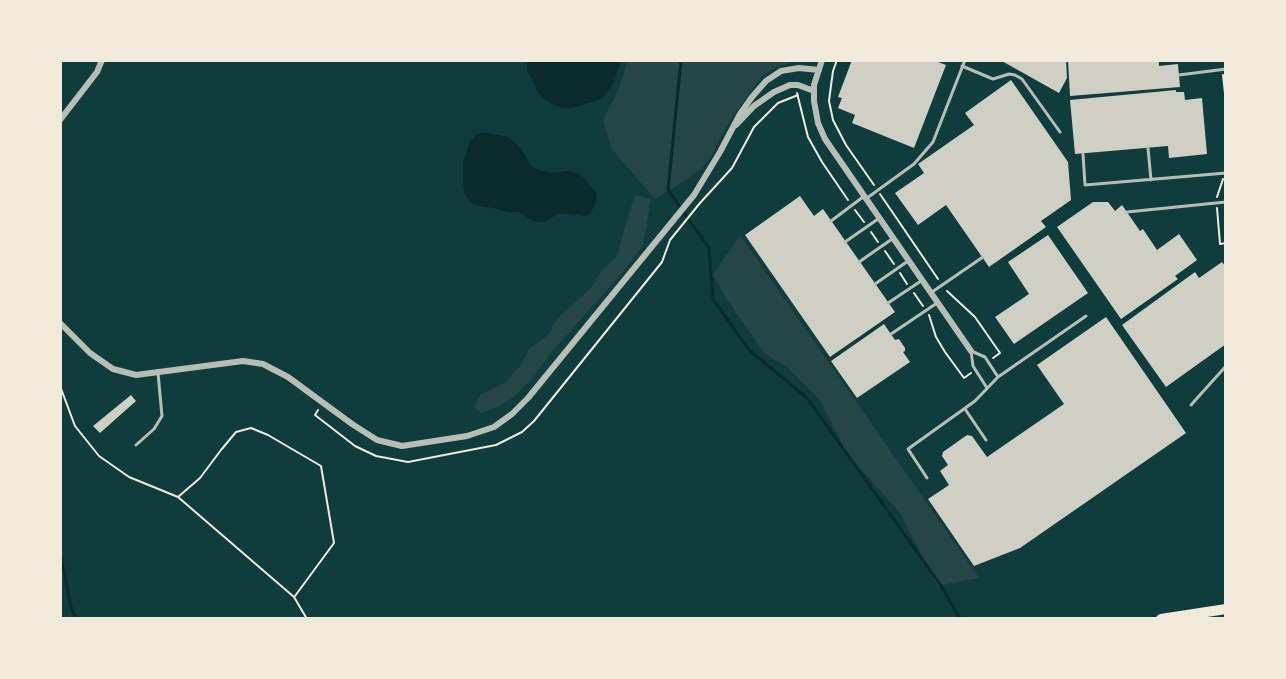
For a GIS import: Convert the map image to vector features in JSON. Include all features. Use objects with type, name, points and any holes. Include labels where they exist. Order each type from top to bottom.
[{"type":"highway","points":[[1161,619],[1226,609]]},
{"type":"street","points":[[60,120],[97,72],[102,60]]},
{"type":"street","points":[[822,60],[814,91],[815,112],[822,134],[971,351]]},
{"type":"street","points":[[60,323],[90,353],[113,369],[136,375],[243,361],[263,364],[288,376],[377,440],[402,446],[467,436],[494,427],[528,398],[664,234],[694,195],[740,114],[766,81],[781,71],[799,68],[819,70]]},
{"type":"street","points":[[730,133],[754,106],[774,92],[798,85],[814,91]]},
{"type":"lane","points":[[831,221],[914,164],[933,142],[965,60]]},
{"type":"lane","points":[[962,66],[993,79],[1009,74],[1022,79],[1060,132]]},
{"type":"lane","points":[[1179,75],[1224,69]]},
{"type":"lane","points":[[1148,148],[1151,180]]},
{"type":"lane","points":[[1083,154],[1085,185],[1226,173]]},
{"type":"lane","points":[[1127,212],[1226,202]]},
{"type":"lane","points":[[845,242],[879,218]]},
{"type":"lane","points":[[859,262],[893,238]]},
{"type":"lane","points":[[931,293],[982,257]]},
{"type":"lane","points":[[874,284],[908,261]]},
{"type":"lane","points":[[888,303],[922,280]]},
{"type":"lane","points":[[891,334],[937,303]]},
{"type":"lane","points":[[927,478],[908,449],[975,401],[998,376],[1086,316]]},
{"type":"lane","points":[[971,351],[985,357],[998,376]]},
{"type":"lane","points":[[971,351],[973,366],[987,388]]},
{"type":"lane","points":[[1191,405],[1226,366]]},
{"type":"lane","points":[[136,445],[154,429],[162,416],[158,373]]},
{"type":"lane","points":[[965,408],[986,440]]},
{"type":"path","points":[[1224,69],[1226,104]]},
{"type":"path","points":[[323,402],[315,415],[355,446],[376,456],[408,462],[496,445],[522,432],[534,421],[662,262],[670,240],[732,168],[754,127],[778,104],[798,95]]},
{"type":"path","points":[[60,386],[75,426],[99,456],[129,477],[177,497],[294,597],[307,619]]},
{"type":"path","points":[[177,497],[200,478],[236,432],[251,428],[268,435],[321,466],[334,543],[294,597]]},
{"type":"shaded area","points":[[527,60],[621,60],[614,82],[602,99],[572,108],[563,108],[544,99],[538,92],[527,70]]},
{"type":"shaded area","points":[[628,60],[798,60],[765,74],[738,109],[711,157],[701,169],[655,199],[611,148],[603,119],[618,91]]},
{"type":"shaded area","points":[[482,132],[508,137],[520,147],[531,166],[538,170],[554,173],[568,171],[581,175],[596,192],[597,201],[590,214],[583,216],[559,213],[540,222],[533,221],[519,212],[475,205],[469,201],[465,195],[463,183],[463,163],[469,142]]},
{"type":"shaded area","points":[[635,195],[651,199],[643,245],[624,271],[550,354],[532,379],[515,396],[498,407],[481,413],[474,407],[481,394],[505,383],[521,365],[529,349],[548,335],[557,319],[591,288],[602,270],[618,255]]},
{"type":"shaded area","points":[[740,235],[979,578],[937,586],[900,513],[846,452],[820,400],[787,367],[765,354],[728,301],[713,275]]},
{"type":"building","points":[[852,60],[933,60],[946,65],[914,148],[852,123],[855,115],[838,108],[842,98],[838,97]]},
{"type":"building","points":[[1000,60],[1066,60],[1067,78],[1059,93]]},
{"type":"building","points":[[1068,60],[1159,60],[1159,66],[1178,64],[1180,87],[1070,96]]},
{"type":"building","points":[[1011,80],[1068,162],[1071,200],[1041,221],[1046,227],[989,267],[946,205],[918,225],[895,193],[924,173],[918,164],[974,125],[965,113]]},
{"type":"building","points":[[1176,90],[1176,92],[1184,92],[1185,100],[1202,98],[1207,154],[1169,158],[1168,146],[1075,154],[1070,100]]},
{"type":"building","points":[[800,196],[814,216],[823,209],[895,312],[830,357],[745,235]]},
{"type":"building","points":[[1093,202],[1108,202],[1115,211],[1122,205],[1140,231],[1143,229],[1157,250],[1179,234],[1197,260],[1175,276],[1178,279],[1121,319],[1057,227]]},
{"type":"building","points":[[1048,235],[1088,293],[1014,344],[995,317],[1029,294],[1008,262]]},
{"type":"building","points":[[1222,262],[1226,267],[1226,344],[1166,387],[1122,325],[1195,272],[1199,278]]},
{"type":"building","points":[[1106,317],[1186,433],[1020,548],[974,566],[928,499],[949,485],[940,471],[948,465],[942,456],[943,452],[967,435],[972,436],[987,457],[1064,404],[1037,365]]},
{"type":"building","points":[[884,324],[895,340],[899,339],[905,348],[903,352],[910,362],[857,398],[831,361]]},
{"type":"building","points":[[131,395],[136,401],[100,433],[93,426]]},
{"type":"waterway","points":[[681,60],[668,190],[709,248],[713,299],[749,350],[807,398],[942,587],[960,619]]},
{"type":"waterway","points":[[60,552],[71,607],[76,619]]}]
